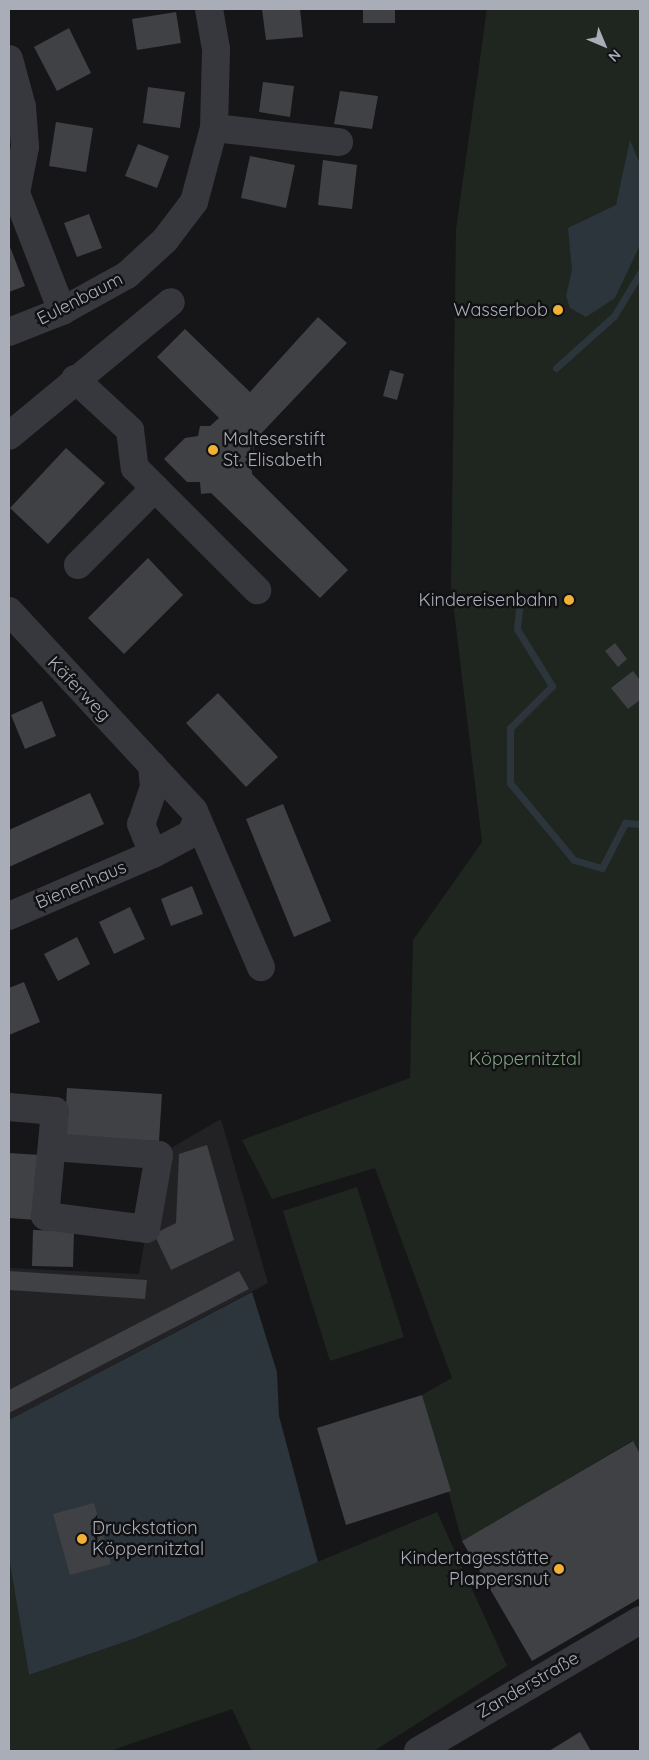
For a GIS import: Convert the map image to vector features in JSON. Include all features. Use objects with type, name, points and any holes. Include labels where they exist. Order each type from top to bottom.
[{"type":"street","name":"Eulenbaum","points":[[9,332],[62,311],[127,275],[165,240],[194,202],[214,128],[216,49],[209,9]]},
{"type":"street","points":[[9,58],[21,99],[25,147],[16,193],[62,311]]},
{"type":"street","points":[[214,128],[339,142]]},
{"type":"street","points":[[9,436],[172,302]]},
{"type":"street","points":[[76,379],[130,430],[135,468],[257,590]]},
{"type":"street","points":[[78,565],[155,488]]},
{"type":"street","name":"Käferweg","points":[[14,627],[152,764],[197,820],[261,968]]},
{"type":"street","points":[[152,764],[154,787],[141,824],[152,854],[192,834],[197,820]]},
{"type":"street","name":"Bienenhaus","points":[[9,916],[152,854]]},
{"type":"street","points":[[9,1107],[55,1111],[45,1216],[146,1229],[159,1155],[52,1147]]},
{"type":"street","name":"Zanderstraße","points":[[418,1751],[640,1620]]},
{"type":"shaded area","points":[[630,140],[640,164],[640,245],[615,298],[586,317],[570,308],[566,296],[572,270],[568,228],[616,205]]},
{"type":"shaded area","points":[[221,1119],[268,1283],[9,1420],[9,1268],[139,1274],[159,1155]]},
{"type":"shaded area","points":[[252,1292],[277,1372],[279,1416],[318,1562],[136,1638],[29,1675],[9,1558],[9,1420]]},
{"type":"green space","name":"Köppernitztal","points":[[487,9],[640,9],[640,1454],[632,1441],[462,1541],[422,1395],[452,1378],[375,1168],[272,1199],[242,1140],[410,1078],[413,940],[482,842],[451,586],[456,229]]},
{"type":"green space","points":[[357,1187],[404,1337],[330,1361],[283,1211]]},
{"type":"green space","points":[[437,1512],[507,1666],[374,1751],[252,1751],[232,1709],[110,1751],[9,1751],[9,1558],[29,1675],[136,1638]]},
{"type":"building","points":[[262,9],[300,9],[303,37],[266,40]]},
{"type":"building","points":[[363,9],[395,9],[395,23],[363,23]]},
{"type":"building","points":[[176,12],[181,43],[137,50],[132,19]]},
{"type":"building","points":[[69,28],[91,73],[57,91],[34,47]]},
{"type":"building","points":[[263,82],[294,86],[290,117],[259,112]]},
{"type":"building","points":[[148,87],[185,92],[180,128],[143,123]]},
{"type":"building","points":[[340,91],[378,96],[372,129],[334,124]]},
{"type":"building","points":[[56,122],[93,128],[86,172],[49,166]]},
{"type":"building","points":[[138,144],[169,156],[157,188],[125,176]]},
{"type":"building","points":[[250,156],[295,165],[286,208],[241,198]]},
{"type":"building","points":[[323,160],[357,165],[352,209],[318,205]]},
{"type":"building","points":[[89,214],[102,248],[77,257],[64,223]]},
{"type":"building","points":[[9,244],[25,286],[9,292]]},
{"type":"building","name":"Malteserstift St. Elisabeth","points":[[318,317],[347,343],[254,441],[252,474],[348,570],[320,598],[211,493],[201,494],[200,482],[187,482],[164,459],[185,438],[198,436],[200,426],[210,426],[219,418],[157,357],[185,329],[250,392]]},
{"type":"building","points":[[390,370],[404,374],[397,400],[383,396]]},
{"type":"building","points":[[66,448],[105,483],[48,544],[10,508]]},
{"type":"building","points":[[148,558],[183,595],[124,654],[88,618]]},
{"type":"building","points":[[615,643],[627,659],[618,667],[605,651]]},
{"type":"building","points":[[633,671],[640,680],[640,700],[628,709],[611,688]]},
{"type":"building","points":[[218,693],[278,757],[246,787],[186,723]]},
{"type":"building","points":[[42,701],[56,736],[25,749],[11,715]]},
{"type":"building","points":[[90,793],[104,824],[9,867],[9,830]]},
{"type":"building","points":[[283,804],[331,921],[294,937],[246,819]]},
{"type":"building","points":[[192,886],[203,914],[171,926],[161,899]]},
{"type":"building","points":[[130,907],[145,939],[114,954],[99,922]]},
{"type":"building","points":[[77,937],[90,964],[58,981],[44,954]]},
{"type":"building","points":[[24,982],[40,1022],[9,1035],[9,988]]},
{"type":"building","points":[[67,1088],[162,1094],[159,1141],[64,1136]]},
{"type":"building","points":[[207,1145],[234,1240],[171,1270],[154,1234],[176,1223],[179,1154]]},
{"type":"building","points":[[9,1153],[40,1155],[36,1220],[9,1218]]},
{"type":"building","points":[[33,1230],[74,1231],[73,1267],[32,1266]]},
{"type":"building","points":[[9,1271],[147,1280],[145,1299],[9,1290]]},
{"type":"building","points":[[239,1271],[249,1289],[9,1413],[9,1390]]},
{"type":"building","points":[[422,1395],[451,1491],[346,1525],[317,1428]]},
{"type":"building","name":"Kindertagesstätte Plappersnut","points":[[633,1441],[640,1454],[640,1598],[532,1661],[462,1541]]},
{"type":"building","name":"Druckstation Köppernitztal","points":[[94,1503],[111,1564],[70,1575],[53,1514]]},
{"type":"building","points":[[580,1732],[591,1751],[549,1751]]},
{"type":"waterway","points":[[556,368],[614,316],[640,273]]},
{"type":"waterway","points":[[520,600],[517,629],[552,686],[510,728],[510,783],[574,860],[602,868],[625,823],[640,824]]},
{"type":"place","name":"Wasserbob","points":[[558,310]]},
{"type":"place","name":"Malteserstift St. Elisabeth","points":[[213,450]]},
{"type":"place","name":"Kindereisenbahn","points":[[569,600]]},
{"type":"place","name":"Druckstation Köppernitztal","points":[[82,1539]]},
{"type":"place","name":"Kindertagesstätte Plappersnut","points":[[559,1569]]}]
